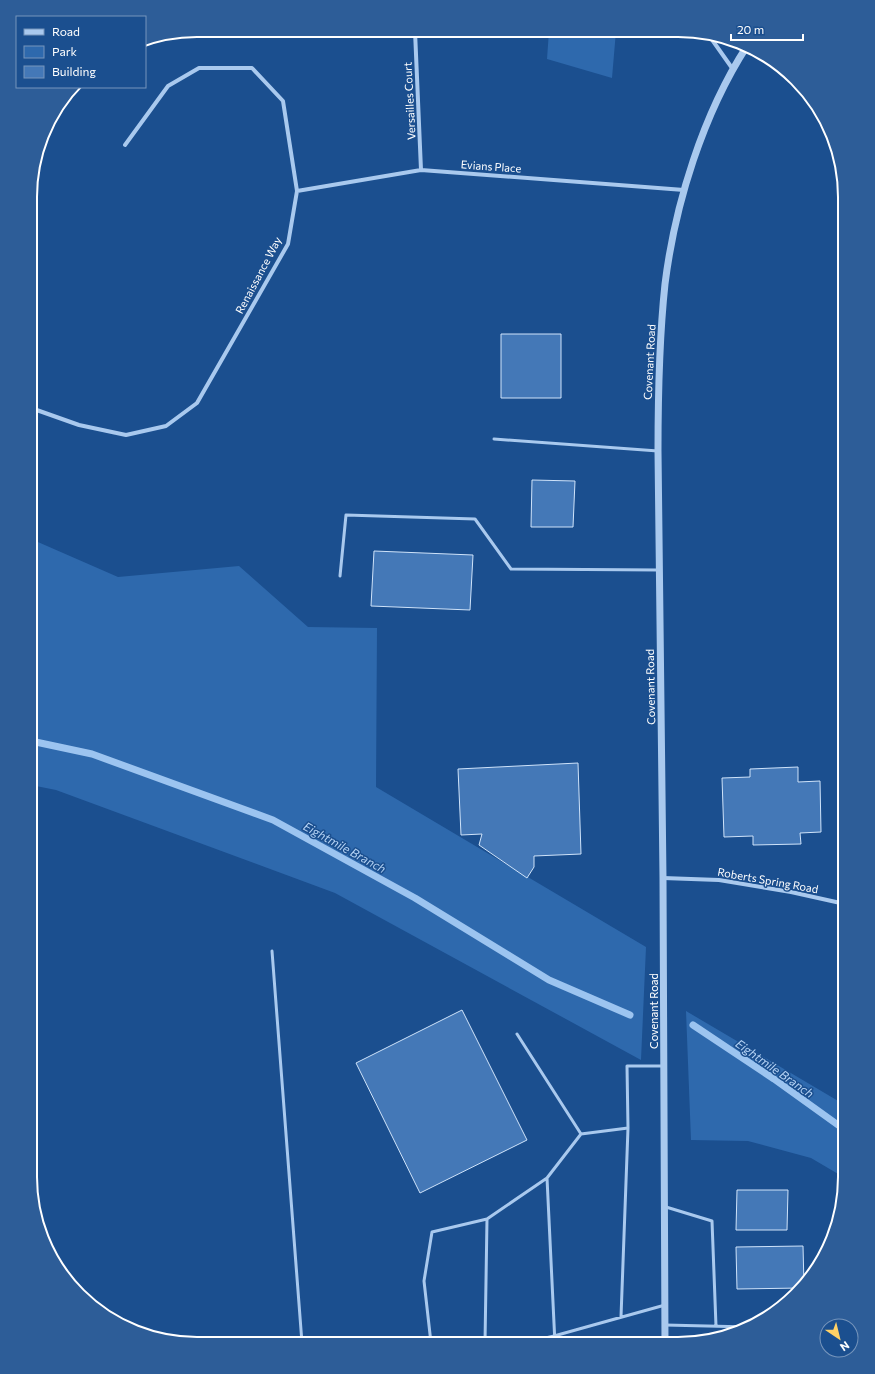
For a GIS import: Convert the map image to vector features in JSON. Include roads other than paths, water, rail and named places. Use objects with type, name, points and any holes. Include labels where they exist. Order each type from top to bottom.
[{"type":"street","name":"Versailles Court","points":[[415,37],[421,170]]},
{"type":"street","points":[[713,41],[732,68]]},
{"type":"street","name":"Covenant Road","points":[[665,1337],[663,878],[658,451],[663,306],[670,252],[684,190],[706,128],[732,68],[743,51]]},
{"type":"street","name":"Renaissance Way","points":[[37,410],[79,425],[126,435],[166,426],[197,403],[288,244],[297,191],[283,101],[252,68],[199,68],[168,86],[125,145]]},
{"type":"street","name":"Evians Place","points":[[297,191],[421,170],[684,190]]},
{"type":"street","name":"Roberts Spring Road","points":[[663,878],[719,880],[791,892],[838,902]]},
{"type":"lane","points":[[494,439],[658,451]]},
{"type":"lane","points":[[340,576],[346,515],[475,519],[511,569],[659,570]]},
{"type":"lane","points":[[272,950],[302,1337]]},
{"type":"lane","points":[[517,1034],[582,1134]]},
{"type":"lane","points":[[621,1317],[628,1128],[627,1066],[664,1066]]},
{"type":"lane","points":[[430,1337],[424,1281],[432,1232],[487,1219],[547,1178],[582,1134],[628,1128]]},
{"type":"lane","points":[[547,1178],[554,1336]]},
{"type":"lane","points":[[665,1206],[712,1221],[716,1326]]},
{"type":"lane","points":[[485,1337],[487,1219]]},
{"type":"lane","points":[[550,1337],[665,1305]]},
{"type":"lane","points":[[665,1325],[734,1327]]},
{"type":"waterway","name":"Eightmile Branch","points":[[37,742],[92,754],[273,820],[415,898],[549,980],[630,1015]]},
{"type":"waterway","name":"Eightmile Branch","points":[[693,1025],[774,1079],[838,1125]]}]
